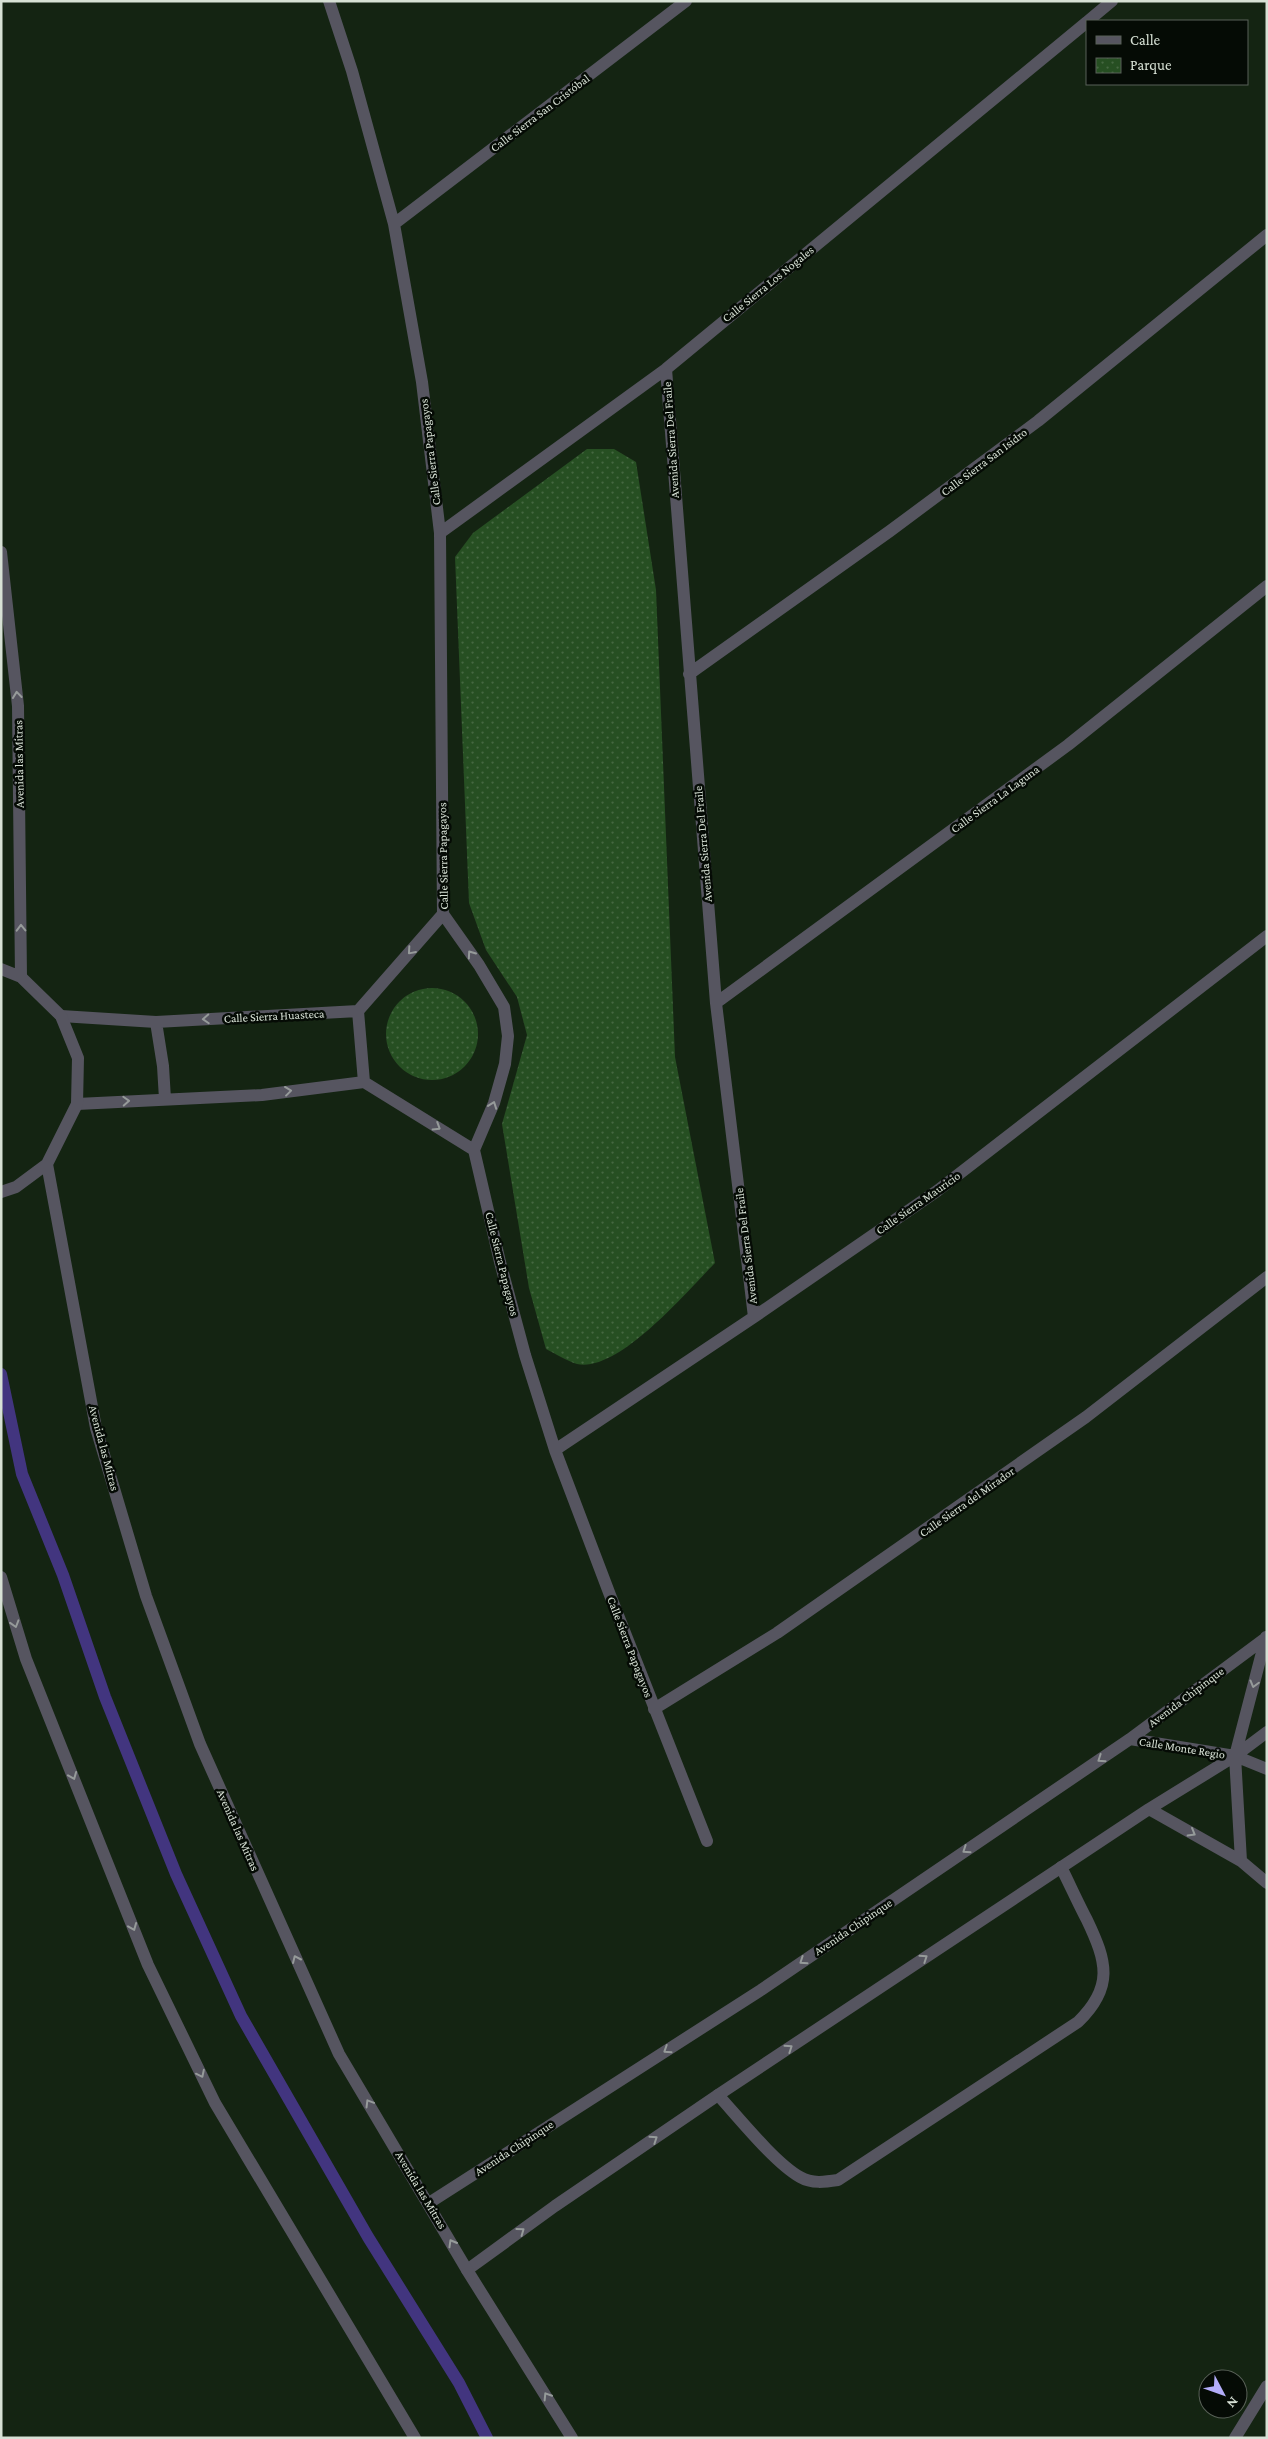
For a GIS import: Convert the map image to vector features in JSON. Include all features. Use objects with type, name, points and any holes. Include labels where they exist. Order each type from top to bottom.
[{"type":"street","name":"Calle Sierra Papagayos","points":[[329,1],[352,71],[394,224],[422,382],[440,534],[443,914],[479,965],[504,1007],[508,1036],[505,1064],[494,1103],[474,1150],[500,1262],[555,1450],[654,1709],[707,1841]]},
{"type":"street","name":"Calle Sierra San Cristóbal","points":[[394,224],[686,1]]},
{"type":"street","name":"Calle Sierra Los Nogales","points":[[1089,20],[1112,1]]},
{"type":"street","name":"Calle Sierra Los Nogales","points":[[440,534],[666,369],[1086,23]]},
{"type":"street","name":"Calle Sierra San Isidro","points":[[689,674],[890,531],[1038,421],[1267,235]]},
{"type":"street","name":"Avenida Sierra Del Fraile","points":[[666,369],[716,1003],[754,1317]]},
{"type":"street","name":"Avenida las Mitras","points":[[1,552],[18,706],[21,977]]},
{"type":"street","name":"Calle Sierra La Laguna","points":[[716,1003],[1068,745],[1267,586]]},
{"type":"street","points":[[364,1082],[358,1011],[443,914]]},
{"type":"street","name":"Calle Sierra Mauricio","points":[[555,1450],[754,1317],[937,1191],[1267,936]]},
{"type":"street","points":[[1,970],[21,977],[61,1016],[78,1058],[77,1104],[46,1164],[16,1187],[1,1192]]},
{"type":"street","name":"Calle Sierra Huasteca","points":[[61,1016],[156,1022],[358,1011]]},
{"type":"street","points":[[156,1022],[163,1066],[165,1099]]},
{"type":"street","points":[[77,1104],[262,1095],[364,1082],[474,1150]]},
{"type":"street","name":"Avenida las Mitras","points":[[46,1164],[96,1428],[146,1596],[200,1744],[339,2054],[467,2270],[572,2438]]},
{"type":"street","name":"Calle Sierra del Mirador","points":[[654,1709],[777,1633],[1078,1423],[1267,1277]]},
{"type":"street","points":[[1,1577],[26,1659],[148,1965],[215,2103],[415,2438]]},
{"type":"street","name":"Avenida Chipinque","points":[[429,2203],[761,1990],[1130,1739],[1266,1637]]},
{"type":"street","name":"Calle Monte Regio","points":[[1241,1861],[1235,1756],[1266,1637]]},
{"type":"street","points":[[467,2270],[555,2206],[718,2095],[1149,1809],[1235,1756],[1267,1732]]},
{"type":"street","name":"Calle Monte Regio","points":[[1130,1739],[1235,1756],[1267,1769]]},
{"type":"street","points":[[1149,1809],[1241,1861],[1267,1883]]},
{"type":"street","points":[[718,2095],[793,2172],[810,2181],[838,2180],[1078,2022],[1093,2008],[1099,1996],[1104,1980],[1104,1963],[1100,1946],[1061,1867]]},
{"type":"street","points":[[1234,2438],[1267,2386]]},
{"type":"green space","points":[[587,449],[614,449],[636,462],[656,590],[675,1057],[715,1263],[670,1310],[632,1343],[612,1356],[594,1363],[577,1364],[546,1349],[529,1288],[502,1124],[527,1035],[517,997],[486,950],[469,903],[455,557],[473,533]]},
{"type":"green space","points":[[432,988],[450,992],[465,1001],[474,1016],[478,1034],[474,1052],[465,1067],[450,1076],[432,1080],[414,1076],[399,1067],[390,1052],[386,1034],[390,1016],[399,1001],[414,992]]},
{"type":"waterway","points":[[1,1374],[22,1474],[63,1575],[105,1697],[176,1874],[241,2016],[368,2237],[459,2383],[487,2438]]}]
